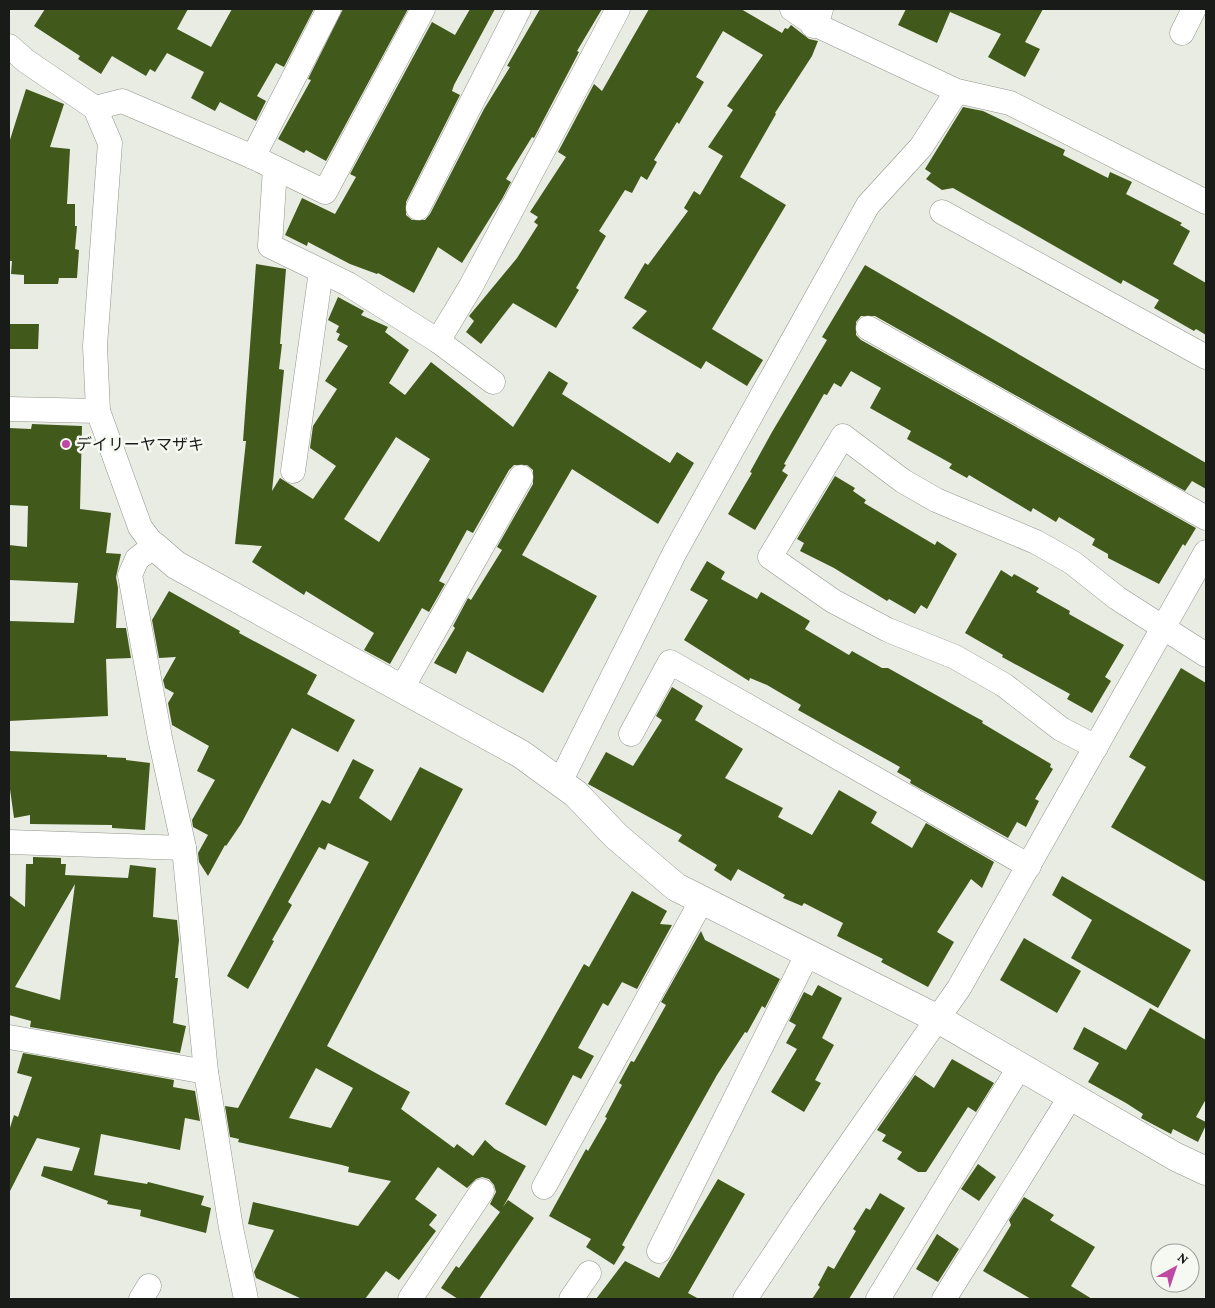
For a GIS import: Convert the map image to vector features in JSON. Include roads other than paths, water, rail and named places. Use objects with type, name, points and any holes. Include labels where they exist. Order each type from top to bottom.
[{"type":"street","points":[[253,157],[329,9]]},
{"type":"street","points":[[94,108],[122,101],[253,157],[325,192],[423,9]]},
{"type":"street","points":[[418,208],[519,9]]},
{"type":"street","points":[[438,341],[471,286],[618,9]]},
{"type":"street","points":[[1182,33],[1194,9]]},
{"type":"street","points":[[808,14],[957,91],[1010,103],[1206,202]]},
{"type":"street","points":[[9,46],[26,61],[94,108],[110,143],[96,346],[98,411],[140,527],[154,546],[176,565],[521,754],[576,794],[616,836],[676,887],[938,1020],[1176,1156],[1206,1171]]},
{"type":"street","points":[[560,782],[676,552],[868,205],[921,147],[957,91]]},
{"type":"street","points":[[276,168],[270,246],[348,284],[438,341],[493,382]]},
{"type":"street","points":[[942,212],[1206,357]]},
{"type":"street","points":[[293,471],[321,271]]},
{"type":"street","points":[[868,328],[1206,518]]},
{"type":"street","points":[[9,408],[98,411]]},
{"type":"street","points":[[1096,747],[1061,729],[996,680],[955,657],[888,630],[833,601],[770,557],[843,436],[903,481],[936,500],[1036,542],[1073,563],[1117,598],[1206,655]]},
{"type":"street","points":[[402,688],[521,477]]},
{"type":"street","points":[[154,546],[137,559],[130,574],[160,738],[184,848],[206,1072],[231,1228],[246,1299]]},
{"type":"street","points":[[745,1299],[809,1202],[959,988],[1163,628],[1203,568]]},
{"type":"street","points":[[631,734],[670,662],[1029,866]]},
{"type":"street","points":[[9,842],[184,848]]},
{"type":"street","points":[[544,1187],[702,900]]},
{"type":"street","points":[[659,1251],[808,953]]},
{"type":"street","points":[[9,1037],[206,1072]]},
{"type":"street","points":[[878,1299],[1020,1066]]},
{"type":"street","points":[[944,1299],[1071,1096]]},
{"type":"street","points":[[410,1299],[482,1191]]},
{"type":"street","points":[[572,1299],[589,1273]]},
{"type":"place","name":"デイリーヤマザキ","points":[[66,444]]}]
